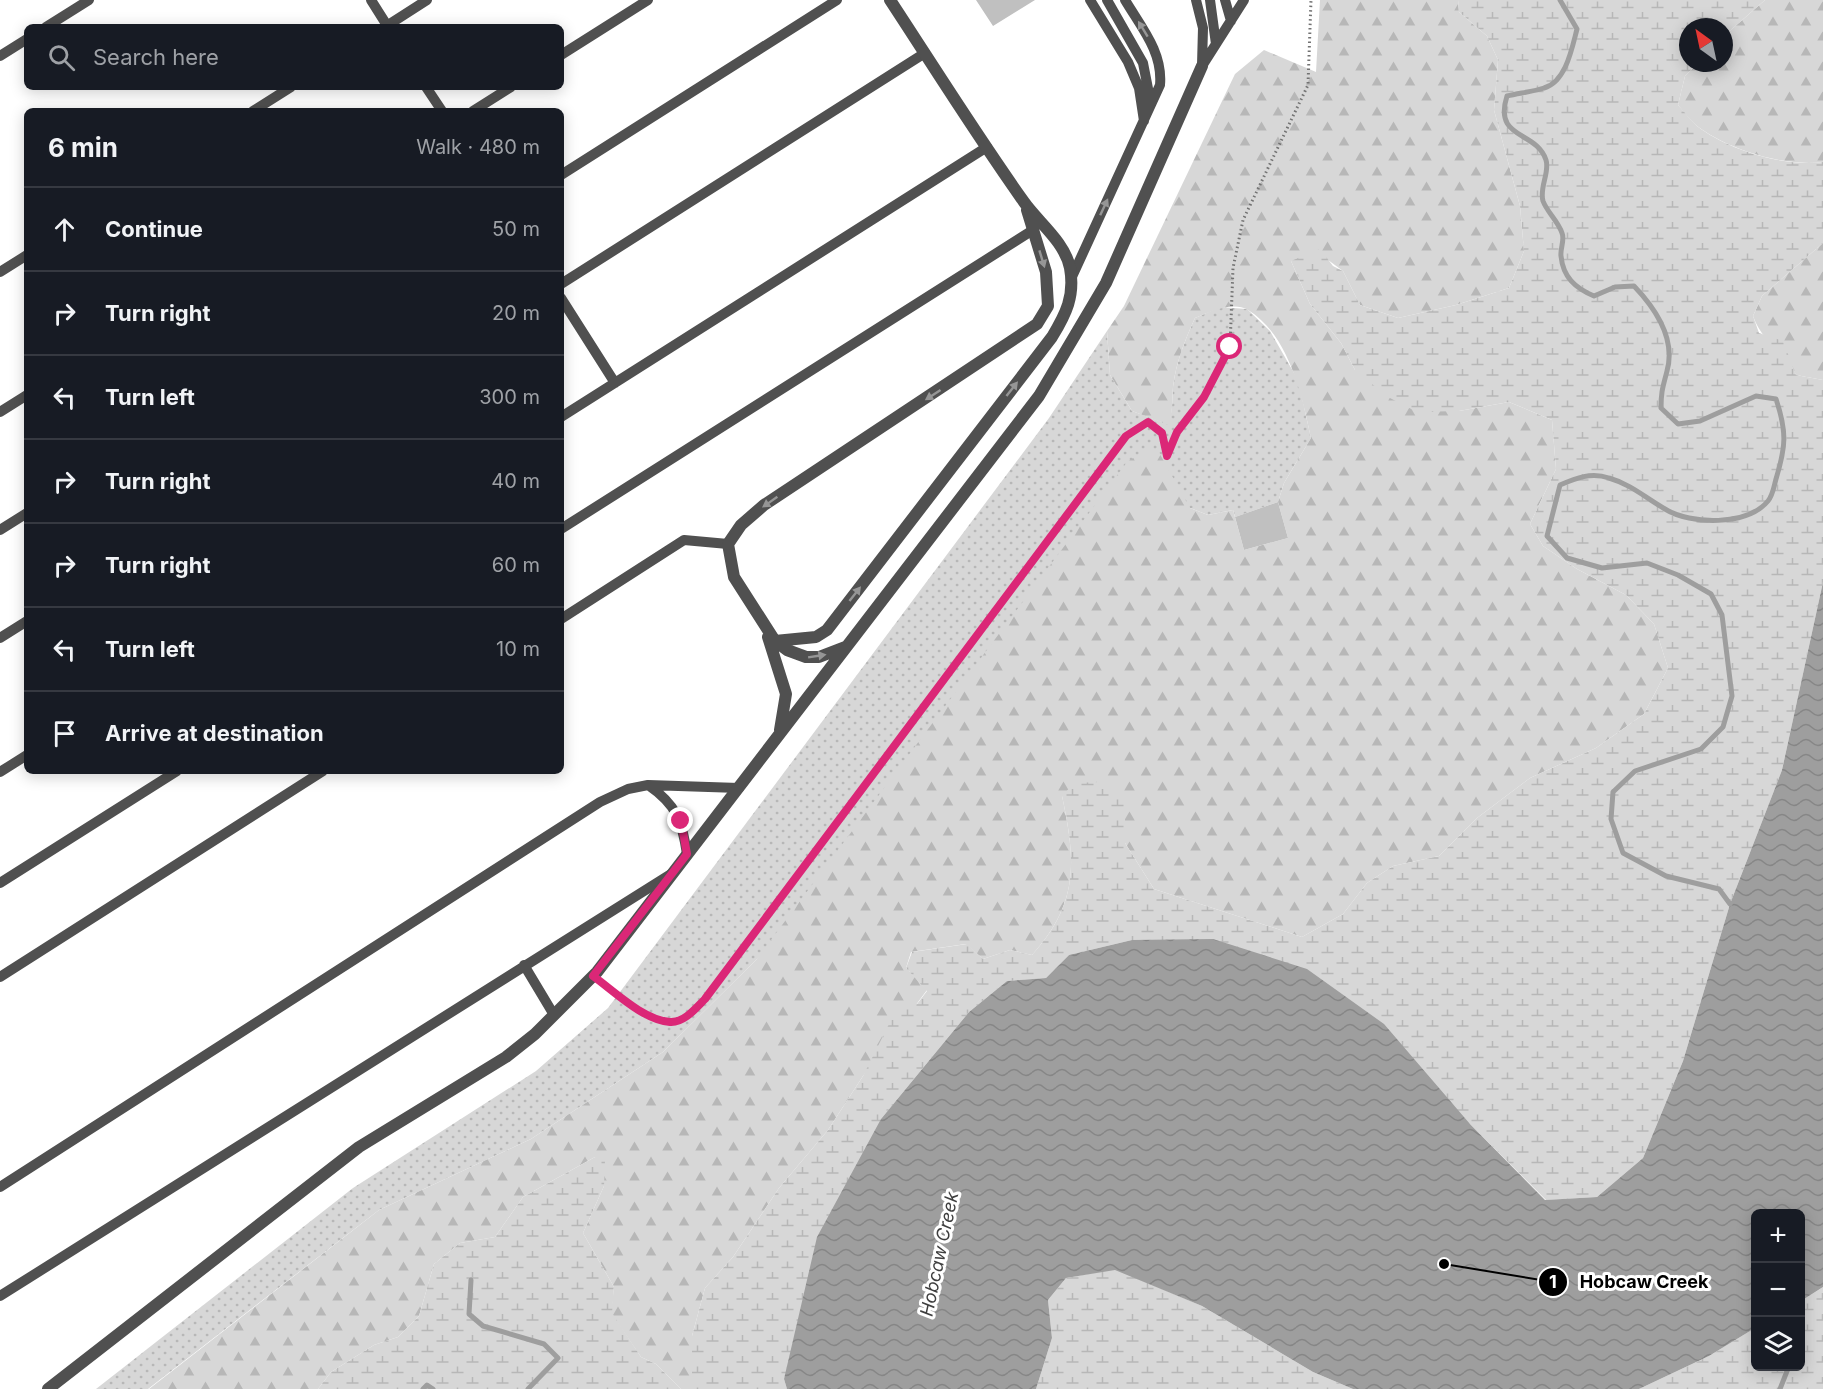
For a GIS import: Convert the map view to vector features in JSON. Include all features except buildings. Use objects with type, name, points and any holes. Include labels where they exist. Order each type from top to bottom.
[{"type":"street","points":[[774,641],[816,637],[827,630],[1052,337],[1067,312],[1072,292],[1070,266],[1057,242],[1025,203],[890,0]]},
{"type":"street","points":[[48,1389],[359,1147],[506,1056],[554,1015],[593,976],[1039,396],[1106,283],[1202,66]]},
{"type":"street","points":[[847,647],[819,657],[806,657],[774,641],[734,577],[728,544],[741,525],[764,505],[1037,324],[1048,306],[1046,272],[1025,203]]},
{"type":"street","points":[[761,620],[786,694],[778,736]]},
{"type":"lane","points":[[51,24],[89,0]]},
{"type":"lane","points":[[371,0],[385,24]]},
{"type":"lane","points":[[392,24],[428,0]]},
{"type":"lane","points":[[564,53],[648,0]]},
{"type":"lane","points":[[564,173],[837,0]]},
{"type":"lane","points":[[1090,0],[1128,62],[1139,88],[1144,121]]},
{"type":"lane","points":[[1107,0],[1143,63],[1151,104]]},
{"type":"lane","points":[[1071,279],[1160,85],[1161,70],[1155,49],[1125,0]]},
{"type":"lane","points":[[1196,0],[1203,28],[1202,66]]},
{"type":"lane","points":[[1210,0],[1216,45]]},
{"type":"lane","points":[[1225,0],[1231,21]]},
{"type":"lane","points":[[1202,66],[1240,3]]},
{"type":"lane","points":[[0,56],[24,41]]},
{"type":"lane","points":[[564,282],[925,53]]},
{"type":"lane","points":[[258,108],[286,90]]},
{"type":"lane","points":[[428,90],[440,108]]},
{"type":"lane","points":[[478,108],[506,90]]},
{"type":"lane","points":[[564,415],[987,147]]},
{"type":"lane","points":[[564,526],[1033,230]]},
{"type":"lane","points":[[0,272],[24,257]]},
{"type":"lane","points":[[564,303],[615,382]]},
{"type":"lane","points":[[0,412],[24,396]]},
{"type":"lane","points":[[0,530],[24,515]]},
{"type":"lane","points":[[564,617],[684,540],[728,544]]},
{"type":"lane","points":[[0,638],[24,623]]},
{"type":"lane","points":[[0,772],[24,757]]},
{"type":"lane","points":[[0,883],[172,774]]},
{"type":"lane","points":[[0,977],[318,774]]},
{"type":"lane","points":[[648,785],[667,798],[681,821],[687,854]]},
{"type":"lane","points":[[0,1187],[600,802],[628,789],[648,785],[739,788]]},
{"type":"lane","points":[[0,1296],[524,964],[674,872]]},
{"type":"lane","points":[[524,964],[554,1015]]},
{"type":"path","points":[[593,976],[646,1014],[671,1022],[689,1016],[705,999],[1126,436],[1148,422],[1162,433],[1167,456],[1177,432],[1204,397],[1230,347],[1233,268],[1243,220],[1308,85],[1311,0]]},
{"type":"green space","points":[[1320,0],[1458,0],[1459,12],[1487,36],[1498,60],[1494,110],[1520,206],[1524,251],[1509,288],[1456,305],[1398,318],[1360,305],[1343,271],[1324,257],[1291,261],[1310,304],[1341,343],[1355,370],[1459,411],[1509,402],[1552,420],[1556,469],[1530,524],[1543,546],[1577,569],[1626,595],[1654,624],[1668,668],[1644,714],[1596,748],[1530,778],[1477,818],[1439,856],[1393,866],[1367,883],[1343,914],[1302,937],[1154,889],[1125,843],[1124,801],[1062,796],[1070,841],[1070,880],[1066,899],[1047,936],[1032,955],[1010,950],[983,959],[966,944],[911,952],[906,968],[927,990],[863,1076],[828,1130],[779,1188],[733,1257],[705,1288],[692,1336],[692,1389],[681,1389],[656,1364],[641,1357],[611,1313],[614,1287],[583,1233],[604,1186],[595,1157],[523,1197],[495,1237],[460,1243],[434,1264],[419,1316],[398,1337],[374,1345],[331,1372],[318,1389],[149,1389],[379,1210],[531,1139],[663,1052],[756,960],[1127,462],[1147,449],[1157,449],[1190,508],[1208,515],[1233,510],[1244,550],[1288,538],[1278,502],[1284,483],[1311,438],[1292,368],[1284,350],[1262,321],[1248,310],[1235,307],[1221,308],[1195,318],[1176,369],[1169,425],[1132,411],[1110,375],[1107,331],[1124,306],[1235,74],[1264,50],[1316,72]]},
{"type":"green space","points":[[1458,0],[1765,0],[1733,28],[1733,18],[1679,18],[1679,72],[1689,72],[1685,76],[1678,105],[1697,126],[1710,135],[1740,149],[1791,162],[1823,162],[1823,243],[1762,296],[1753,316],[1759,333],[1783,341],[1796,375],[1823,380],[1823,582],[1782,770],[1730,904],[1683,1061],[1643,1158],[1597,1197],[1546,1200],[1470,1124],[1132,940],[1069,955],[1046,978],[1007,981],[969,1012],[881,1119],[784,1379],[787,1389],[692,1389],[692,1336],[705,1288],[733,1257],[779,1188],[828,1130],[863,1076],[897,1008],[917,1004],[927,991],[906,968],[912,952],[967,944],[983,959],[1010,950],[1032,955],[1047,936],[1066,899],[1070,880],[1070,841],[1062,796],[1074,783],[1100,782],[1125,801],[1125,843],[1154,889],[1302,937],[1343,914],[1367,883],[1393,866],[1439,856],[1477,818],[1530,778],[1596,748],[1644,714],[1668,668],[1654,624],[1626,595],[1577,569],[1543,546],[1530,524],[1556,469],[1552,420],[1509,402],[1459,411],[1417,412],[1388,397],[1355,370],[1341,343],[1310,304],[1291,261],[1320,249],[1333,266],[1343,271],[1360,305],[1398,318],[1456,305],[1509,288],[1524,251],[1520,206],[1494,110],[1498,60],[1487,36],[1459,12]]},
{"type":"green space","points":[[1765,0],[1823,0],[1823,162],[1791,162],[1741,149],[1710,135],[1697,126],[1678,105],[1685,76],[1689,72],[1733,72],[1733,28]]},
{"type":"green space","points":[[1823,243],[1823,380],[1796,375],[1786,359],[1762,334],[1753,316],[1762,296]]},
{"type":"green space","points":[[1220,307],[1247,309],[1270,331],[1298,380],[1311,438],[1284,483],[1278,502],[1235,517],[1233,510],[1208,515],[1190,508],[756,960],[663,1052],[531,1139],[379,1210],[148,1389],[96,1389],[353,1188],[536,1071],[608,1008],[1049,418],[1107,331],[1110,375],[1132,411],[1168,424],[1172,410],[1176,369],[1191,326],[1195,318]]},
{"type":"green space","points":[[595,1157],[605,1160],[604,1186],[583,1233],[614,1287],[612,1313],[641,1357],[656,1364],[681,1389],[318,1389],[331,1372],[374,1345],[398,1337],[419,1316],[434,1264],[460,1243],[495,1237],[523,1197]]},
{"type":"green space","points":[[1115,1269],[1202,1306],[1313,1372],[1353,1389],[1036,1389],[1052,1338],[1048,1300],[1066,1278]]},
{"type":"green space","points":[[1823,1287],[1823,1389],[1639,1389],[1709,1356],[1751,1330],[1751,1371],[1805,1371],[1805,1298]]},
{"type":"water","points":[[1823,582],[1823,1287],[1805,1298],[1805,1209],[1751,1209],[1751,1330],[1709,1356],[1639,1389],[1353,1389],[1313,1372],[1202,1306],[1115,1270],[1066,1278],[1048,1300],[1052,1338],[1036,1389],[787,1389],[784,1379],[817,1237],[881,1119],[969,1012],[1007,981],[1046,978],[1069,955],[1132,940],[1213,939],[1307,969],[1384,1024],[1470,1124],[1545,1200],[1597,1197],[1643,1158],[1683,1061],[1730,904],[1782,770]]},
{"type":"waterway","points":[[1560,0],[1577,29],[1563,72],[1552,85],[1507,96],[1504,110],[1511,128],[1541,150],[1546,160],[1547,170],[1542,196],[1562,233],[1561,256],[1567,276],[1581,289],[1594,296],[1615,287],[1634,286],[1649,304],[1662,325],[1669,347],[1661,408],[1678,424],[1700,421],[1756,396],[1776,399],[1782,421],[1783,448],[1772,493],[1768,501],[1759,509],[1747,515],[1718,520],[1689,518],[1665,509],[1617,481],[1602,476],[1590,476],[1560,485],[1547,536],[1567,558],[1602,568],[1647,563],[1678,575],[1711,594],[1722,615],[1732,696],[1723,727],[1701,749],[1635,771],[1613,792],[1611,819],[1623,853],[1666,876],[1719,889],[1730,904]]},
{"type":"waterway","points":[[471,1280],[469,1314],[483,1326],[544,1344],[558,1358],[528,1389]]},
{"type":"waterway","points":[[1780,1389],[1787,1371]]},
{"type":"waterway","points":[[423,1389],[427,1385],[433,1389]]},
{"type":"place","name":"Hobcaw Creek","points":[[1444,1264]]},
{"type":"route","points":[[681,821],[687,854],[593,976],[646,1014],[671,1022],[689,1016],[705,999],[1126,436],[1148,422],[1162,433],[1167,456],[1177,432],[1204,397],[1230,347]]}]
